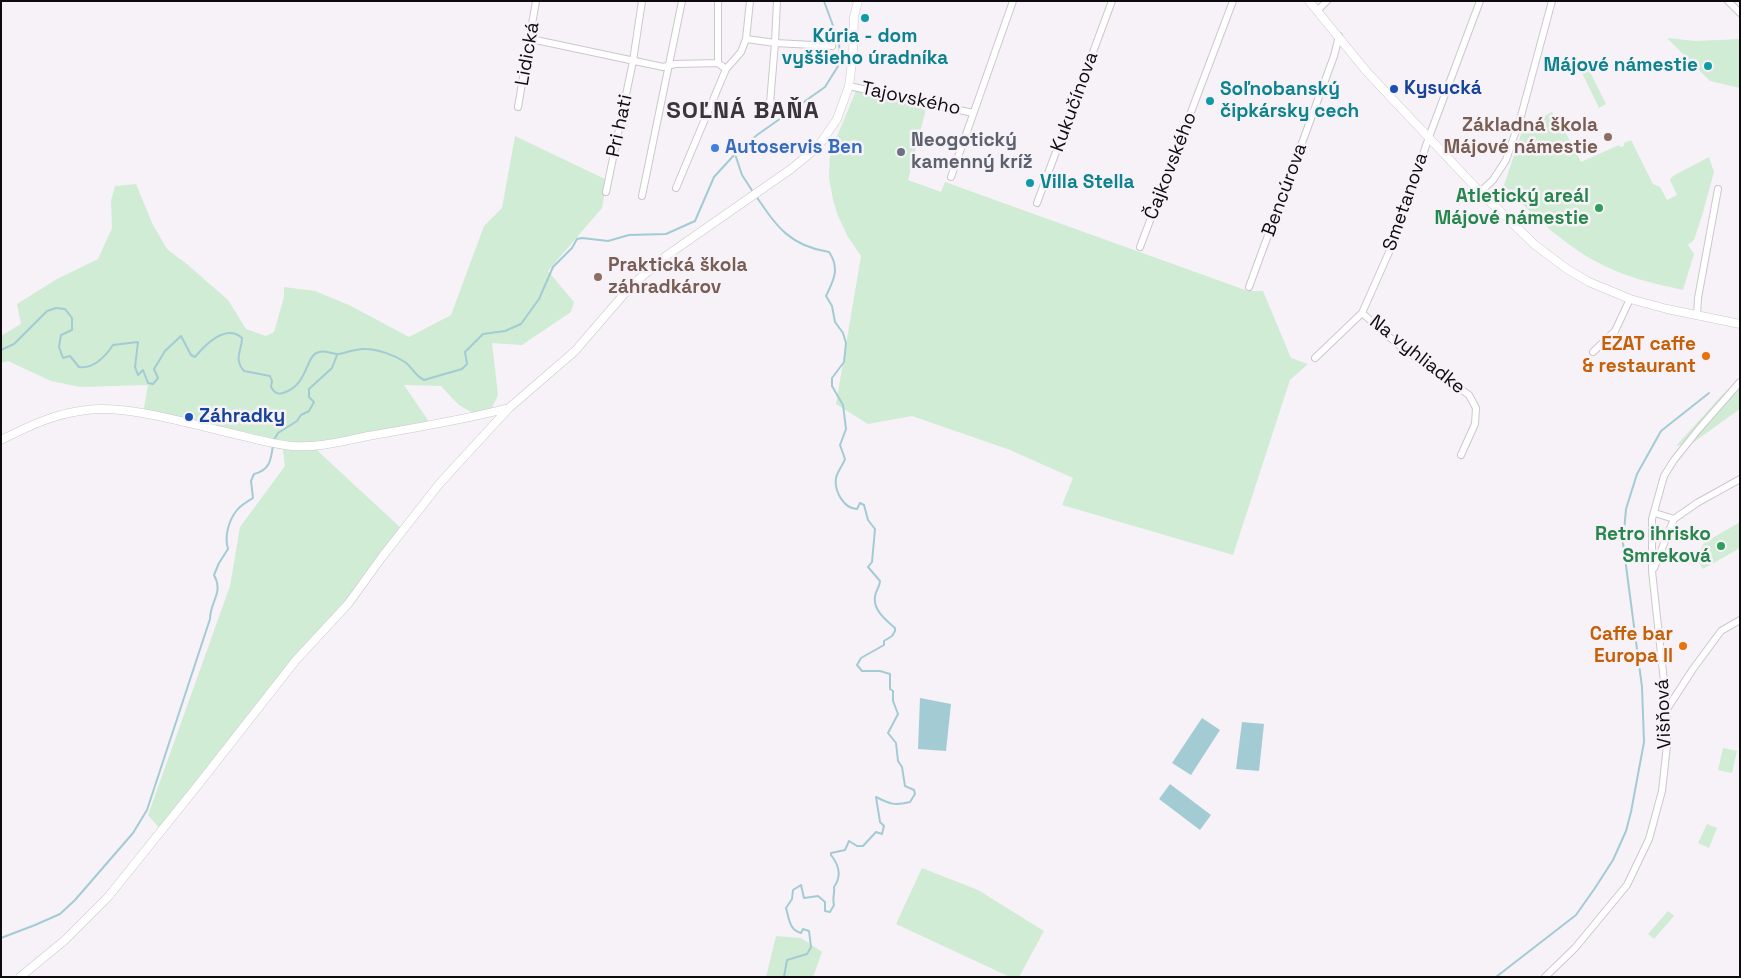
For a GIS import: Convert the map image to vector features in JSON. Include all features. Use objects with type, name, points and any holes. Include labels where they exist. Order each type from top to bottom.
[{"type":"street","name":"Lidická","points":[[518,107],[536,1]]},
{"type":"street","name":"Pri hati","points":[[606,192],[633,61],[642,1]]},
{"type":"street","name":"Pri hati","points":[[642,196],[682,1]]},
{"type":"street","points":[[718,1],[718,63]]},
{"type":"street","points":[[676,188],[726,69],[741,52],[746,39],[750,1]]},
{"type":"street","points":[[770,103],[776,43],[777,1]]},
{"type":"street","points":[[20,977],[65,940],[108,897],[296,660],[348,604],[440,483],[509,408],[580,346],[632,286],[666,256],[791,169],[818,147],[837,119],[849,86],[853,54],[854,17],[858,1]]},
{"type":"street","name":"Tajovského","points":[[951,177],[1013,1]]},
{"type":"street","name":"Kukučínova","points":[[1037,203],[1112,1]]},
{"type":"street","name":"Čajkovského","points":[[1140,247],[1233,1]]},
{"type":"street","points":[[1309,1],[1367,72],[1480,192],[1534,245],[1589,282],[1630,299],[1740,324]]},
{"type":"street","points":[[1318,10],[1327,1]]},
{"type":"street","name":"Smetanova","points":[[1314,358],[1362,313],[1390,250],[1429,137],[1480,1]]},
{"type":"street","points":[[1480,192],[1493,180],[1506,160],[1521,116],[1552,1]]},
{"type":"street","points":[[1728,1],[1740,13]]},
{"type":"street","name":"Bencúrova","points":[[1249,287],[1334,56],[1339,36]]},
{"type":"street","points":[[531,39],[663,67],[718,63],[726,69]]},
{"type":"street","points":[[746,39],[776,43],[832,46]]},
{"type":"street","name":"Tajovského","points":[[849,86],[974,112]]},
{"type":"street","points":[[1696,315],[1718,188]]},
{"type":"street","points":[[1593,352],[1615,331],[1630,299]]},
{"type":"street","name":"Na vyhliadke","points":[[1362,313],[1402,348],[1469,395],[1476,408],[1475,424],[1462,455]]},
{"type":"street","name":"Višňová","points":[[1545,977],[1575,948],[1627,884],[1649,838],[1662,790],[1668,745],[1668,709],[1652,571],[1652,519],[1664,476],[1674,460],[1740,382]]},
{"type":"street","points":[[1,440],[36,424],[65,414],[86,410],[105,409],[164,418],[266,442],[293,446],[326,444],[441,424],[509,408]]},
{"type":"street","points":[[1652,571],[1674,519],[1697,503],[1740,479]]},
{"type":"street","points":[[1655,513],[1674,519]]},
{"type":"street","points":[[1668,709],[1720,631],[1740,620]]},
{"type":"green space","points":[[1667,38],[1696,41],[1740,39],[1740,88],[1710,81]]},
{"type":"green space","points":[[1588,68],[1606,104],[1599,108],[1581,71]]},
{"type":"green space","points":[[856,91],[927,105],[908,180],[941,192],[945,182],[1248,291],[1263,291],[1291,358],[1308,364],[1290,380],[1233,555],[1062,505],[1073,478],[1010,450],[912,416],[868,424],[836,404],[861,256],[848,237],[833,200],[829,178],[830,153]]},
{"type":"green space","name":"Atletický areál Májové námestie","points":[[1552,112],[1581,162],[1619,145],[1620,147],[1624,146],[1624,143],[1631,140],[1653,184],[1660,187],[1667,200],[1677,195],[1670,180],[1673,176],[1709,157],[1714,172],[1694,240],[1688,245],[1694,254],[1683,290],[1649,282],[1600,264],[1570,245],[1542,223],[1504,185],[1523,128]]},
{"type":"green space","points":[[515,136],[607,180],[602,208],[548,271],[574,302],[571,312],[522,345],[492,343],[498,395],[490,412],[474,412],[462,407],[441,386],[404,385],[432,426],[314,445],[320,453],[403,530],[161,830],[148,815],[230,586],[240,527],[285,466],[282,443],[143,414],[148,385],[80,387],[51,381],[8,361],[1,363],[1,336],[21,324],[17,304],[57,279],[98,259],[112,228],[111,201],[115,186],[136,184],[153,225],[167,249],[228,300],[246,329],[266,336],[274,332],[284,297],[284,287],[315,291],[351,306],[409,337],[451,315],[484,226],[502,208]]},
{"type":"green space","points":[[1740,379],[1740,409],[1694,442],[1676,446],[1722,395]]},
{"type":"green space","name":"Retro ihrisko Smreková","points":[[1740,522],[1740,548],[1703,569],[1696,558],[1704,543]]},
{"type":"green space","points":[[1723,748],[1737,751],[1732,773],[1718,770]]},
{"type":"green space","points":[[1707,824],[1717,828],[1709,848],[1698,843]]},
{"type":"green space","points":[[922,868],[978,890],[1044,931],[1019,977],[1010,977],[896,924]]},
{"type":"green space","points":[[1668,911],[1674,916],[1654,939],[1648,934]]},
{"type":"green space","points":[[776,936],[801,938],[822,952],[813,977],[766,977]]},
{"type":"water","points":[[920,698],[951,704],[946,751],[918,749]]},
{"type":"water","points":[[1202,718],[1220,730],[1191,775],[1172,763]]},
{"type":"water","points":[[1242,722],[1264,724],[1259,771],[1236,769]]},
{"type":"water","points":[[1170,784],[1211,815],[1200,830],[1159,799]]},
{"type":"waterway","points":[[1,350],[14,344],[47,311],[56,308],[65,309],[72,318],[72,330],[61,335],[59,347],[63,358],[70,356],[79,367],[90,366],[103,358],[113,345],[138,342],[135,367],[138,375],[143,370],[148,383],[153,384],[158,378],[154,369],[165,351],[181,336],[191,355],[195,357],[216,337],[229,333],[236,334],[242,338],[239,362],[244,371],[270,376],[272,381],[271,387],[279,394],[298,384],[314,354],[319,352],[338,354],[362,349],[380,351],[405,362],[424,380],[462,369],[467,364],[465,352],[483,334],[505,331],[521,324],[539,299],[553,267],[572,248],[577,239],[608,241],[629,235],[666,234],[695,221],[714,177],[735,154],[757,135],[825,87],[840,63],[839,42],[824,1]]},
{"type":"waterway","points":[[735,154],[742,175],[753,192]]},
{"type":"waterway","points":[[756,196],[778,226],[794,240],[829,252],[834,263],[835,274],[826,296],[832,306],[835,322],[843,333],[846,343],[844,362],[832,378],[832,386],[843,405],[846,429],[840,445],[845,459],[837,476],[836,483],[838,494],[844,503],[857,509],[860,503],[864,505],[868,520],[875,529],[872,562],[868,567],[880,581],[875,595],[875,602],[881,614],[895,628],[892,636],[884,641],[884,645],[861,658],[857,665],[862,671],[880,671],[890,674],[890,689],[893,691],[893,701],[898,714],[888,733],[896,743],[898,761],[902,767],[905,786],[914,790],[915,794],[910,802],[900,804],[889,803],[876,797],[880,822],[884,826],[882,834],[876,832],[863,846],[857,846],[849,841],[845,850],[831,853],[838,867],[839,875],[834,887],[834,905],[830,912],[825,911],[825,902],[818,896],[804,898],[801,885],[793,890],[792,899],[786,908],[789,920],[797,931],[801,933],[803,929],[809,931],[811,947],[807,954],[787,960],[784,977]]},
{"type":"waterway","points":[[274,440],[278,433],[309,411],[314,402],[309,397],[309,389],[332,368],[337,355]]},
{"type":"waterway","points":[[1496,977],[1576,915],[1613,860],[1626,831],[1644,742],[1642,687],[1623,543],[1626,509],[1637,474],[1661,431],[1709,393]]},
{"type":"waterway","points":[[1,938],[60,914],[75,900],[133,833],[147,810],[210,619],[218,587],[214,575],[228,549],[227,534],[230,523],[239,508],[253,498],[251,481],[254,474],[263,470],[269,464],[273,445]]},
{"type":"place","name":"Kúria - dom vyššieho úradníka","points":[[865,18]]},
{"type":"place","name":"Májové námestie","points":[[1708,66]]},
{"type":"place","name":"Kysucká","points":[[1394,89]]},
{"type":"place","name":"Soľnobanský čipkársky cech","points":[[1210,101]]},
{"type":"place","name":"Základná škola Májové námestie","points":[[1608,137]]},
{"type":"place","name":"Autoservis Ben","points":[[715,148]]},
{"type":"place","name":"Neogotický kamenný kríž","points":[[901,152]]},
{"type":"place","name":"Villa Stella","points":[[1030,183]]},
{"type":"place","name":"Atletický areál Májové námestie","points":[[1599,208]]},
{"type":"place","name":"Praktická škola záhradkárov","points":[[598,277]]},
{"type":"place","name":"EZAT caffe & restaurant","points":[[1706,356]]},
{"type":"place","name":"Záhradky","points":[[189,417]]},
{"type":"place","name":"Retro ihrisko Smreková","points":[[1721,546]]},
{"type":"place","name":"Caffe bar Europa ll","points":[[1683,646]]},
{"type":"district","name":"SOĽNÁ BAŇA","points":[[743,111]]}]
